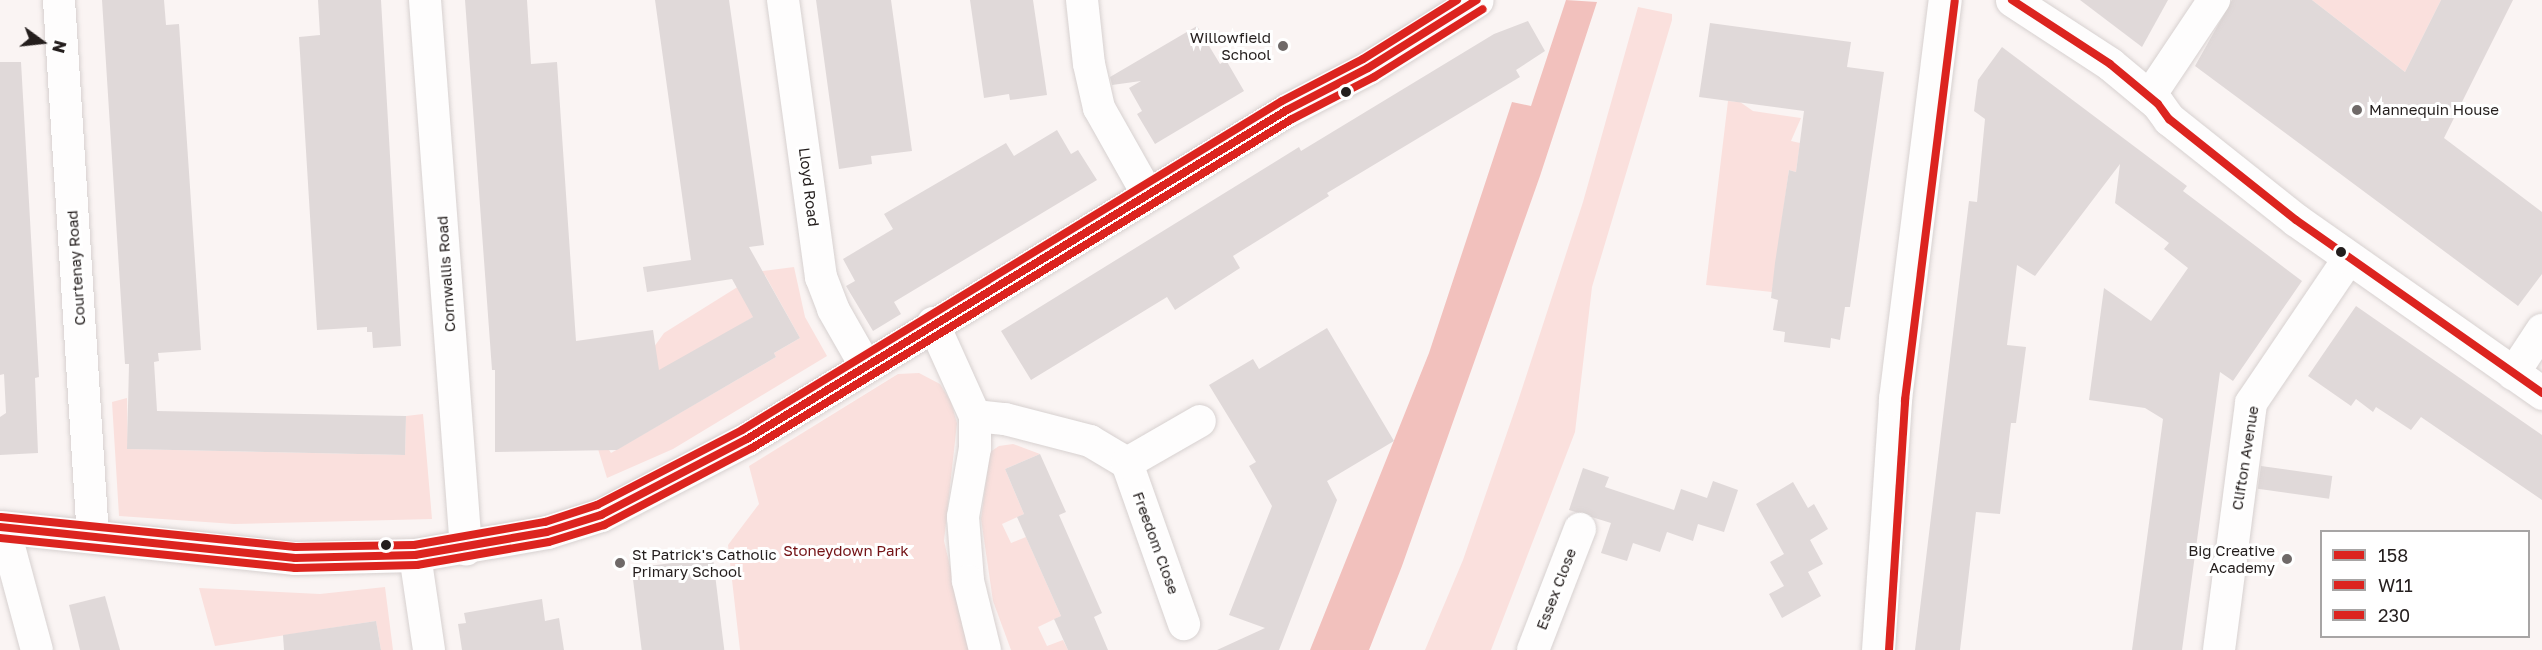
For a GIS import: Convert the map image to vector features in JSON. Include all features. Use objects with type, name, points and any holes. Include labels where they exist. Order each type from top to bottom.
[{"type":"main road","points":[[2,527],[295,558],[415,555],[466,549],[547,532],[601,515],[711,460],[1287,110],[1368,68],[1477,0]]},
{"type":"main road","points":[[1878,650],[1895,399],[1945,0]]},
{"type":"main road","points":[[2012,0],[2101,56],[2149,97],[2169,119],[2349,258],[2542,393]]},
{"type":"street","name":"Courtenay Road","points":[[59,0],[93,537]]},
{"type":"street","name":"Cornwallis Road","points":[[425,0],[466,549]]},
{"type":"street","name":"Lloyd Road","points":[[783,0],[821,277],[833,309],[865,365]]},
{"type":"street","points":[[1082,0],[1089,64],[1100,108],[1148,195]]},
{"type":"street","points":[[2149,97],[2214,0]]},
{"type":"street","name":"Clifton Avenue","points":[[2219,650],[2251,403],[2349,258]]},
{"type":"street","points":[[933,323],[975,416],[975,448],[963,517],[968,581],[985,650]]},
{"type":"street","points":[[2513,374],[2542,330]]},
{"type":"street","points":[[975,416],[1005,419],[1090,441],[1127,463],[1200,421]]},
{"type":"street","name":"Freedom Close","points":[[1127,463],[1184,624]]},
{"type":"street","points":[[2,527],[37,650]]},
{"type":"street","name":"Essex Close","points":[[1533,650],[1580,529]]},
{"type":"street","points":[[415,555],[429,650]]},
{"type":"green space","points":[[2312,0],[2441,0],[2405,72]]},
{"type":"green space","points":[[1638,7],[1672,14],[1672,20],[1592,287],[1575,432],[1491,650],[1425,650],[1463,560],[1518,401],[1583,202]]},
{"type":"green space","points":[[1728,101],[1740,102],[1753,111],[1801,118],[1791,141],[1800,143],[1796,172],[1789,170],[1772,292],[1706,285]]},
{"type":"green space","points":[[794,267],[805,317],[827,356],[673,449],[607,478],[598,449],[606,445],[611,453],[776,357],[774,353],[800,338],[765,275],[753,317],[616,400],[664,333],[763,271]]},
{"type":"green space","name":"Stoneydown Park","points":[[919,373],[940,384],[951,402],[957,423],[944,541],[970,650],[740,650],[728,545],[759,504],[749,466],[898,374]]},
{"type":"green space","points":[[127,398],[128,449],[405,455],[406,416],[423,414],[432,519],[234,524],[119,516],[112,402]]},
{"type":"green space","points":[[1013,444],[1040,454],[1005,469],[1024,514],[1002,524],[1011,543],[1026,537],[1061,616],[1038,627],[1047,646],[1063,640],[1068,650],[1011,650],[993,601],[981,519],[990,452],[999,446]]},
{"type":"green space","points":[[385,587],[393,650],[381,650],[376,621],[215,646],[199,588],[320,594]]},
{"type":"shaded area","points":[[1566,0],[1597,2],[1540,176],[1402,566],[1369,650],[1310,650],[1429,353],[1512,102],[1531,106]]},
{"type":"building","points":[[102,0],[164,0],[166,25],[179,24],[201,350],[158,353],[159,361],[154,362],[157,411],[406,416],[405,455],[127,449],[129,364],[125,364]]},
{"type":"building","points":[[318,0],[381,0],[401,346],[373,348],[372,332],[367,332],[367,327],[317,330],[299,37],[320,35]]},
{"type":"building","points":[[465,0],[527,0],[531,64],[557,62],[576,341],[653,330],[659,370],[753,317],[732,279],[647,292],[643,267],[691,260],[655,0],[729,0],[764,245],[749,247],[800,338],[774,353],[776,357],[617,450],[495,452],[495,370],[492,370]]},
{"type":"building","points":[[816,0],[891,0],[912,151],[871,156],[872,164],[839,169]]},
{"type":"building","points":[[970,0],[1033,0],[1047,95],[1010,100],[1009,94],[984,98]]},
{"type":"building","points":[[2080,0],[2168,0],[2142,47]]},
{"type":"building","name":"Mannequin House","points":[[2232,0],[2312,0],[2405,72],[2441,0],[2513,0],[2444,138],[2542,212],[2542,274],[2518,306],[2195,66]]},
{"type":"building","points":[[1528,21],[1545,51],[1516,70],[1520,77],[1327,193],[1329,196],[1233,256],[1240,268],[1175,310],[1167,297],[1031,380],[1001,331],[1299,147],[1301,151],[1494,34]]},
{"type":"building","points":[[1710,23],[1851,42],[1847,67],[1884,72],[1850,307],[1845,307],[1840,340],[1831,338],[1830,348],[1784,342],[1785,332],[1773,330],[1778,300],[1771,298],[1775,263],[1789,170],[1796,172],[1804,111],[1699,97]]},
{"type":"building","points":[[1197,26],[1220,64],[1226,60],[1244,91],[1155,144],[1137,114],[1142,111],[1129,88],[1141,81],[1112,85],[1110,77]]},
{"type":"building","points":[[2002,47],[2187,186],[2183,191],[2302,281],[2233,381],[2220,372],[2182,650],[2132,650],[2163,419],[2145,408],[2089,400],[2104,288],[2151,321],[2188,268],[2164,249],[2169,243],[2115,203],[2120,164],[2035,276],[2017,265],[2007,345],[2026,347],[2016,423],[2011,423],[2000,514],[1976,512],[1960,650],[1915,650],[1969,201],[1977,202],[1985,119],[1974,111],[1978,80]]},
{"type":"building","points":[[0,62],[21,62],[39,377],[35,378],[38,453],[0,455],[0,417],[6,413],[4,374],[0,375]]},
{"type":"building","points":[[1057,130],[1071,154],[1078,150],[1097,180],[894,302],[901,314],[873,331],[846,286],[855,281],[843,259],[893,229],[884,214],[1006,143],[1014,156]]},
{"type":"building","points":[[2356,306],[2542,435],[2542,500],[2421,417],[2411,430],[2376,407],[2373,412],[2356,399],[2351,406],[2308,376]]},
{"type":"building","points":[[1327,328],[1394,441],[1327,481],[1337,500],[1279,650],[1217,650],[1265,628],[1229,615],[1272,506],[1249,466],[1256,462],[1209,385],[1253,359],[1259,369]]},
{"type":"building","points":[[1040,454],[1066,512],[1059,515],[1102,613],[1094,617],[1108,650],[1068,650],[1054,619],[1061,616],[1017,517],[1024,514],[1005,469]]},
{"type":"building","points":[[2261,466],[2332,476],[2329,499],[2258,489]]},
{"type":"building","points":[[1583,468],[1609,477],[1605,487],[1674,510],[1681,489],[1707,498],[1713,481],[1738,490],[1724,532],[1698,524],[1693,541],[1667,532],[1660,552],[1633,543],[1627,561],[1601,553],[1611,523],[1569,510]]},
{"type":"building","points":[[1793,482],[1808,508],[1814,504],[1828,529],[1810,540],[1823,564],[1808,572],[1821,596],[1782,618],[1769,594],[1784,586],[1770,562],[1784,554],[1756,504]]},
{"type":"building","points":[[713,558],[724,650],[642,650],[632,568]]},
{"type":"building","points":[[105,596],[120,650],[80,650],[69,605]]},
{"type":"building","points":[[542,599],[545,621],[559,618],[564,650],[462,650],[458,624],[466,623],[464,613]]},
{"type":"building","points":[[376,621],[381,650],[284,650],[283,635]]},
{"type":"transit line","name":"230","points":[[1,517],[295,547],[414,545],[545,522],[597,505],[742,430],[1282,101],[1363,59],[1457,0]]},
{"type":"transit line","name":"158","points":[[0,527],[295,558],[415,555],[547,532],[601,515],[747,439],[1287,110],[1368,68],[1477,0]]},
{"type":"transit line","name":"158","points":[[2012,0],[2110,64],[2158,104],[2169,119],[2296,220],[2542,393]]},
{"type":"transit line","name":"W11","points":[[1889,650],[1905,400],[1955,1]]},
{"type":"transit line","name":"W11","points":[[0,538],[295,568],[417,565],[549,542],[604,525],[752,448],[1292,119],[1374,77],[1483,9]]},
{"type":"place","name":"Willowfield School","points":[[1283,46]]},
{"type":"place","name":"Mannequin House","points":[[2357,110]]},
{"type":"place","name":"Big Creative Academy","points":[[2287,559]]},
{"type":"place","name":"St Patrick's Catholic Primary School","points":[[620,563]]}]
